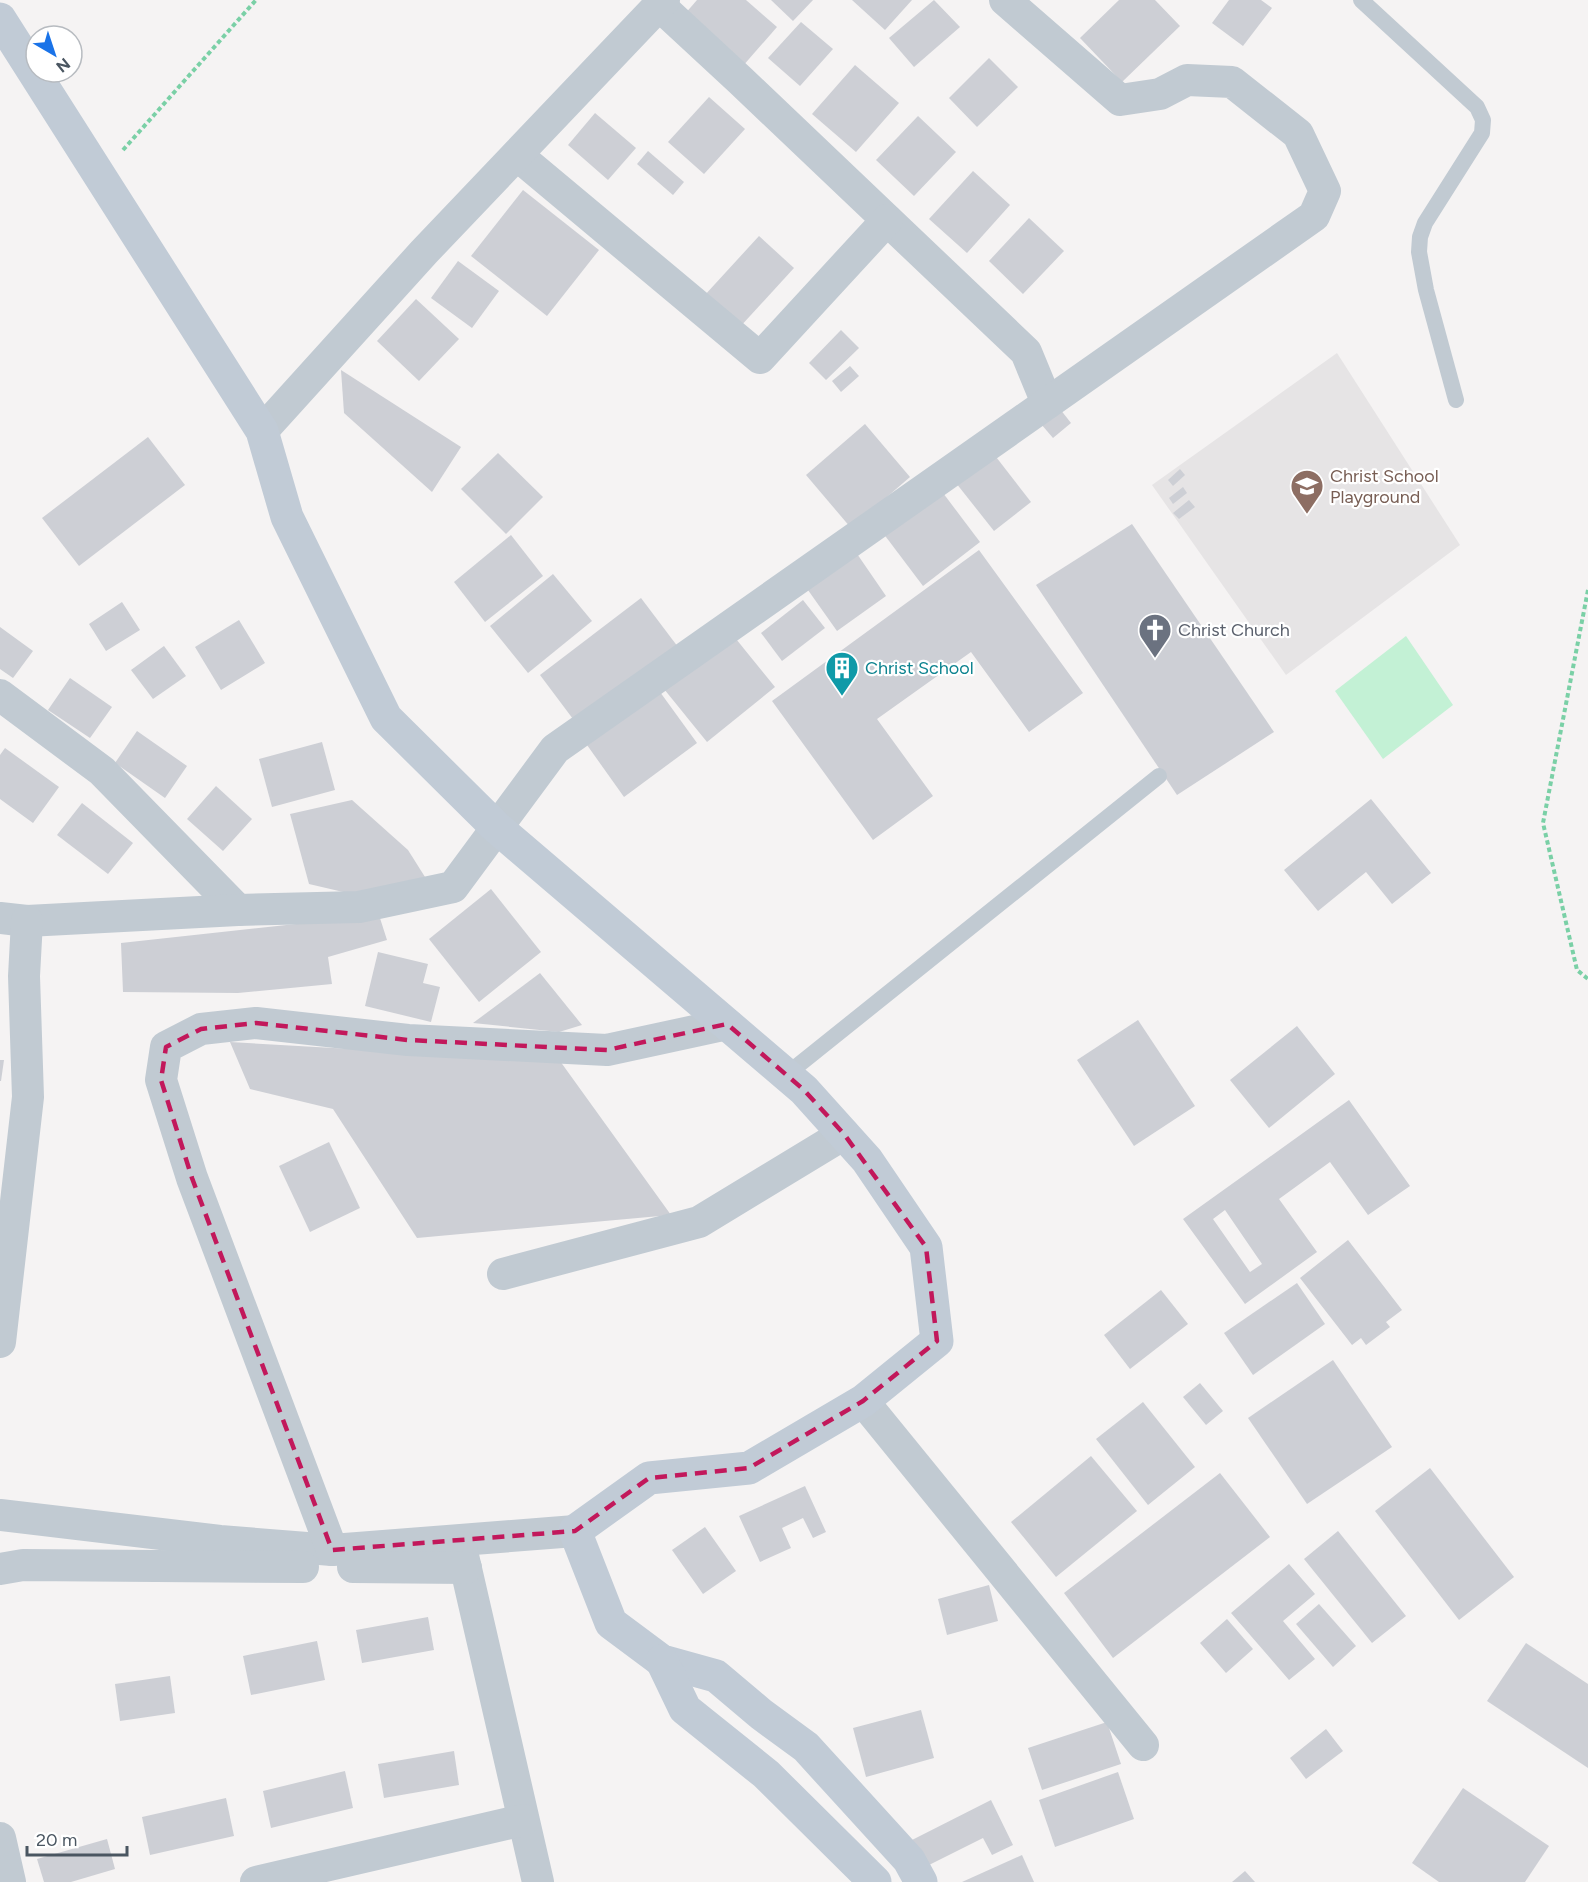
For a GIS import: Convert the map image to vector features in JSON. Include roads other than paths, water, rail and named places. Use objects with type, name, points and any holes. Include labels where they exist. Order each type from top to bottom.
[{"type":"main road","points":[[0,19],[262,431],[287,517],[386,718],[496,827],[804,1090],[867,1160],[926,1248],[937,1341],[863,1401],[749,1467],[649,1478],[575,1531],[611,1623],[662,1661],[716,1676],[761,1714],[806,1747],[909,1860],[921,1882]]},
{"type":"main road","points":[[662,1661],[685,1709],[766,1774],[875,1882]]},
{"type":"street","points":[[0,1342],[28,1097],[24,975],[13,919],[238,910],[359,908],[453,887],[555,749],[1314,216],[1325,191],[1298,134],[1232,82],[1187,80],[1160,94],[1119,100],[1005,0]]},
{"type":"street","points":[[262,431],[424,252],[661,3],[1026,352],[1047,403]]},
{"type":"street","points":[[517,155],[759,358],[887,220]]},
{"type":"street","points":[[0,695],[102,771],[238,910]]},
{"type":"street","points":[[332,1550],[192,1178],[161,1080],[166,1047],[201,1029],[256,1023],[408,1040],[607,1050],[727,1024]]},
{"type":"street","points":[[503,1274],[699,1222],[844,1134]]},
{"type":"street","points":[[863,1401],[1143,1745]]},
{"type":"street","points":[[0,1515],[219,1541],[332,1550],[463,1554]]},
{"type":"street","points":[[8,1564],[463,1554],[575,1531]]},
{"type":"street","points":[[463,1554],[537,1882]]},
{"type":"street","points":[[256,1882],[523,1820]]},
{"type":"street","points":[[0,1838],[10,1882]]},
{"type":"lane","points":[[1361,0],[1477,107],[1483,120],[1482,133],[1425,223],[1420,237],[1419,252],[1426,290],[1456,400]]},
{"type":"lane","points":[[786,1075],[1159,776]]},
{"type":"place","name":"Christ School Playground","points":[[1307,515]]},
{"type":"place","name":"Christ Church","points":[[1155,659]]},
{"type":"place","name":"Christ School","points":[[842,697]]}]
